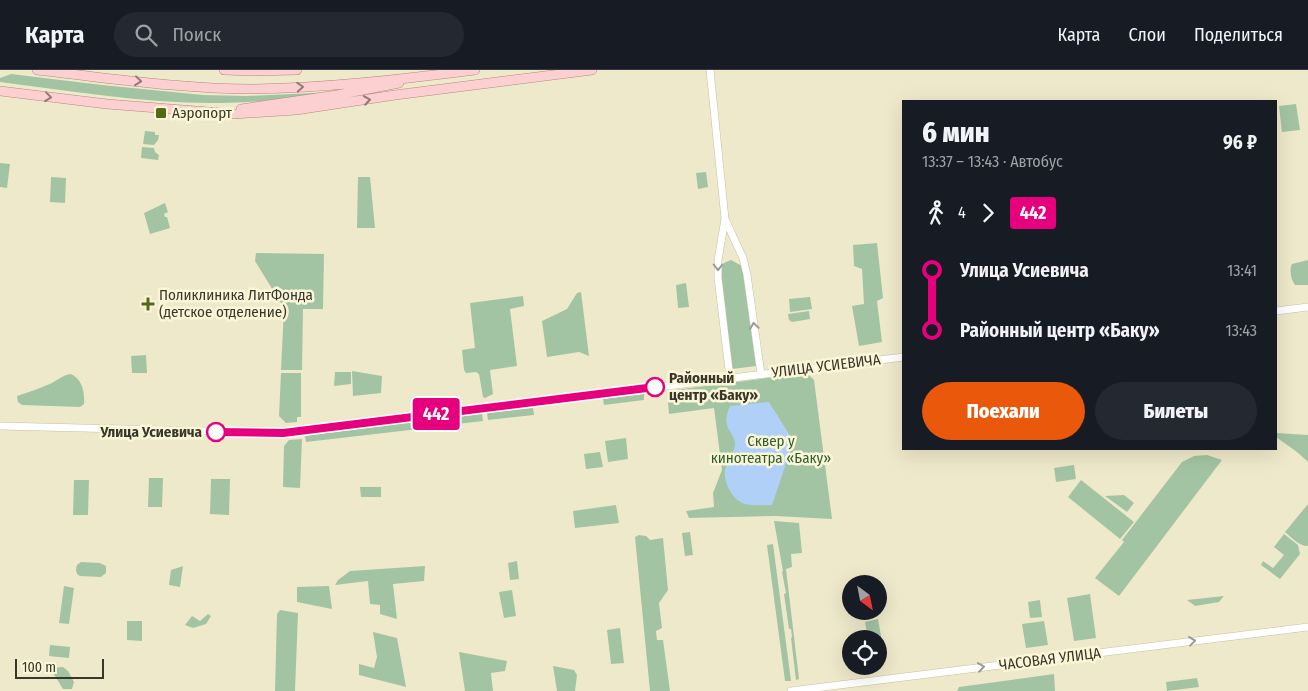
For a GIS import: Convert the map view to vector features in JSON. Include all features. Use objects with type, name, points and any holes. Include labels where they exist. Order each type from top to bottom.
[{"type":"main road","points":[[37,70],[156,83],[251,89],[330,84],[475,70]]},
{"type":"main road","points":[[224,70],[296,70]]},
{"type":"main road","points":[[0,91],[107,104],[234,114],[296,110],[395,95],[592,70]]},
{"type":"main road","points":[[214,113],[337,95],[450,73]]},
{"type":"street","points":[[710,70],[725,219],[718,260],[718,278],[730,378]]},
{"type":"street","points":[[725,219],[743,258],[747,275],[761,374]]},
{"type":"street","points":[[1277,311],[1308,307]]},
{"type":"street","name":"УЛИЦА УСИЕВИЧА","points":[[0,426],[273,433],[902,357]]},
{"type":"street","name":"ЧАСОВАЯ УЛИЦА","points":[[792,691],[1308,627]]},
{"type":"green space","points":[[11,74],[203,95],[246,96],[335,92],[250,102],[193,103],[110,96],[0,82],[0,78]]},
{"type":"green space","points":[[1296,104],[1300,130],[1282,132],[1279,106]]},
{"type":"green space","points":[[145,131],[155,132],[155,135],[159,135],[154,145],[143,144]]},
{"type":"green space","points":[[142,147],[154,148],[155,152],[159,155],[158,160],[141,158]]},
{"type":"green space","points":[[0,163],[10,164],[7,188],[0,187]]},
{"type":"green space","points":[[706,172],[708,187],[698,189],[696,173]]},
{"type":"green space","points":[[51,177],[66,178],[65,203],[50,202]]},
{"type":"green space","points":[[358,177],[370,177],[375,228],[357,228]]},
{"type":"green space","points":[[165,203],[168,212],[164,214],[167,217],[170,228],[150,234],[144,213]]},
{"type":"green space","points":[[877,243],[883,298],[877,301],[882,342],[859,346],[852,306],[864,304],[862,269],[854,266],[853,245]]},
{"type":"green space","points":[[256,253],[324,254],[323,309],[303,309],[302,370],[281,370],[284,308],[255,261]]},
{"type":"green space","points":[[731,260],[742,266],[756,366],[732,369],[720,269],[724,263]]},
{"type":"green space","points":[[1308,260],[1308,285],[1295,285],[1291,275],[1292,264]]},
{"type":"green space","points":[[686,283],[689,307],[678,308],[676,285]]},
{"type":"green space","points":[[581,292],[589,356],[579,352],[547,357],[542,321],[567,309],[577,293]]},
{"type":"green space","points":[[523,296],[524,306],[510,309],[517,366],[490,370],[493,394],[485,398],[483,397],[479,374],[476,372],[466,373],[464,370],[462,350],[475,348],[470,303]]},
{"type":"green space","points":[[810,297],[812,309],[790,312],[789,299]]},
{"type":"green space","points":[[809,311],[810,319],[792,322],[789,320],[788,314]]},
{"type":"green space","points":[[146,355],[147,373],[132,373],[131,356]]},
{"type":"green space","points":[[352,371],[382,376],[381,393],[353,396]]},
{"type":"green space","points":[[335,372],[351,372],[351,384],[334,386]]},
{"type":"green space","points":[[281,373],[301,373],[301,417],[297,417],[297,422],[286,423],[279,416]]},
{"type":"green space","name":"Сквер у кинотеатра «Баку»","points":[[807,373],[814,380],[832,519],[775,516],[689,518],[686,511],[714,507],[713,493],[722,470],[714,408],[669,414],[667,391]]},
{"type":"green space","points":[[71,374],[78,379],[83,391],[84,404],[80,407],[22,405],[18,402],[17,396],[44,387],[63,376]]},
{"type":"green space","points":[[644,394],[644,400],[604,405],[603,399]]},
{"type":"green space","points":[[533,408],[534,415],[488,420],[487,413]]},
{"type":"green space","points":[[482,414],[483,421],[457,424],[456,417]]},
{"type":"green space","points":[[452,417],[453,425],[306,442],[305,436]]},
{"type":"green space","points":[[1277,433],[1308,435],[1308,462],[1277,438]]},
{"type":"green space","points":[[626,438],[628,459],[608,462],[605,441]]},
{"type":"green space","points":[[302,439],[300,488],[283,487],[284,446],[289,440]]},
{"type":"green space","points":[[600,452],[603,467],[586,469],[584,454]]},
{"type":"green space","points":[[1207,455],[1222,460],[1119,596],[1095,578],[1124,542],[1122,540],[1182,462],[1194,456]]},
{"type":"green space","points":[[1074,465],[1076,479],[1056,482],[1054,468]]},
{"type":"green space","points":[[149,478],[163,478],[162,507],[148,507]]},
{"type":"green space","points":[[211,479],[230,479],[229,515],[210,514]]},
{"type":"green space","points":[[74,480],[89,480],[88,515],[73,515]]},
{"type":"green space","points":[[1081,480],[1134,522],[1120,539],[1068,497]]},
{"type":"green space","points":[[360,487],[381,487],[381,497],[361,497]]},
{"type":"green space","points":[[1124,495],[1134,503],[1127,512],[1105,496]]},
{"type":"green space","points":[[1308,504],[1308,546],[1305,546],[1285,532]]},
{"type":"green space","points":[[616,505],[619,523],[575,528],[573,511]]},
{"type":"green space","points":[[774,521],[799,523],[802,553],[791,554],[792,567],[786,569],[799,679],[796,680],[791,629],[789,629],[784,594],[786,593],[783,571]]},
{"type":"green space","points":[[690,532],[693,555],[685,556],[682,533]]},
{"type":"green space","points":[[1284,534],[1298,545],[1300,554],[1280,579],[1261,565],[1263,561],[1273,568],[1284,555],[1274,547]]},
{"type":"green space","points":[[639,535],[646,536],[650,540],[663,538],[668,590],[659,603],[662,628],[656,631],[657,640],[663,640],[670,691],[650,691],[635,537]]},
{"type":"green space","points":[[773,544],[791,681],[785,681],[767,545]]},
{"type":"green space","points":[[517,561],[519,579],[510,580],[508,563]]},
{"type":"green space","points":[[81,562],[100,563],[106,566],[106,573],[101,577],[80,576],[76,569],[77,565]]},
{"type":"green space","points":[[183,566],[180,587],[169,585],[171,570]]},
{"type":"green space","points":[[425,566],[424,581],[393,584],[397,619],[380,614],[380,605],[370,604],[368,581],[335,585],[338,580],[350,571]]},
{"type":"green space","points":[[64,586],[74,588],[69,624],[59,623]]},
{"type":"green space","points":[[329,586],[332,609],[297,602],[297,587]]},
{"type":"green space","points":[[512,590],[516,616],[504,618],[499,592]]},
{"type":"green space","points":[[1090,594],[1096,638],[1074,641],[1067,598]]},
{"type":"green space","points":[[1224,596],[1219,602],[1195,606],[1187,600]]},
{"type":"green space","points":[[1040,600],[1042,617],[1030,618],[1028,602]]},
{"type":"green space","points":[[280,610],[298,613],[295,691],[275,691],[277,614]]},
{"type":"green space","points":[[208,614],[211,616],[206,624],[193,628],[185,625],[192,616],[200,621]]},
{"type":"green space","points":[[878,620],[880,630],[866,630],[865,622]]},
{"type":"green space","points":[[127,621],[142,621],[142,641],[127,640]]},
{"type":"green space","points":[[1044,621],[1048,645],[1026,648],[1022,624]]},
{"type":"green space","points":[[620,628],[624,663],[611,664],[607,630]]},
{"type":"green space","points":[[373,632],[397,638],[406,687],[359,675],[359,664],[374,668],[377,657]]},
{"type":"green space","points":[[50,645],[70,647],[69,658],[49,656]]},
{"type":"green space","points":[[459,652],[507,661],[505,671],[491,673],[493,691],[465,691]]},
{"type":"green space","points":[[553,666],[574,670],[577,675],[575,691],[557,691]]},
{"type":"green space","points":[[63,667],[68,671],[74,682],[72,689],[63,689],[50,668]]},
{"type":"green space","points":[[1054,674],[1055,691],[957,691],[959,687]]},
{"type":"green space","points":[[1197,678],[1199,687],[1167,691],[1166,682]]},
{"type":"water","points":[[769,402],[792,439],[791,449],[772,505],[745,504],[732,494],[726,483],[726,466],[735,445],[726,422],[727,415],[730,406]]},
{"type":"bus line","name":"442","points":[[216,432],[283,433],[655,387]]},
{"type":"place","name":"Аэропорт","points":[[161,113]]},
{"type":"place","name":"Поликлиника ЛитФонда (детское отделение)","points":[[148,304]]},
{"type":"place","name":"Районный центр «Баку»","points":[[655,387]]},
{"type":"place","name":"Улица Усиевича","points":[[216,432]]}]
